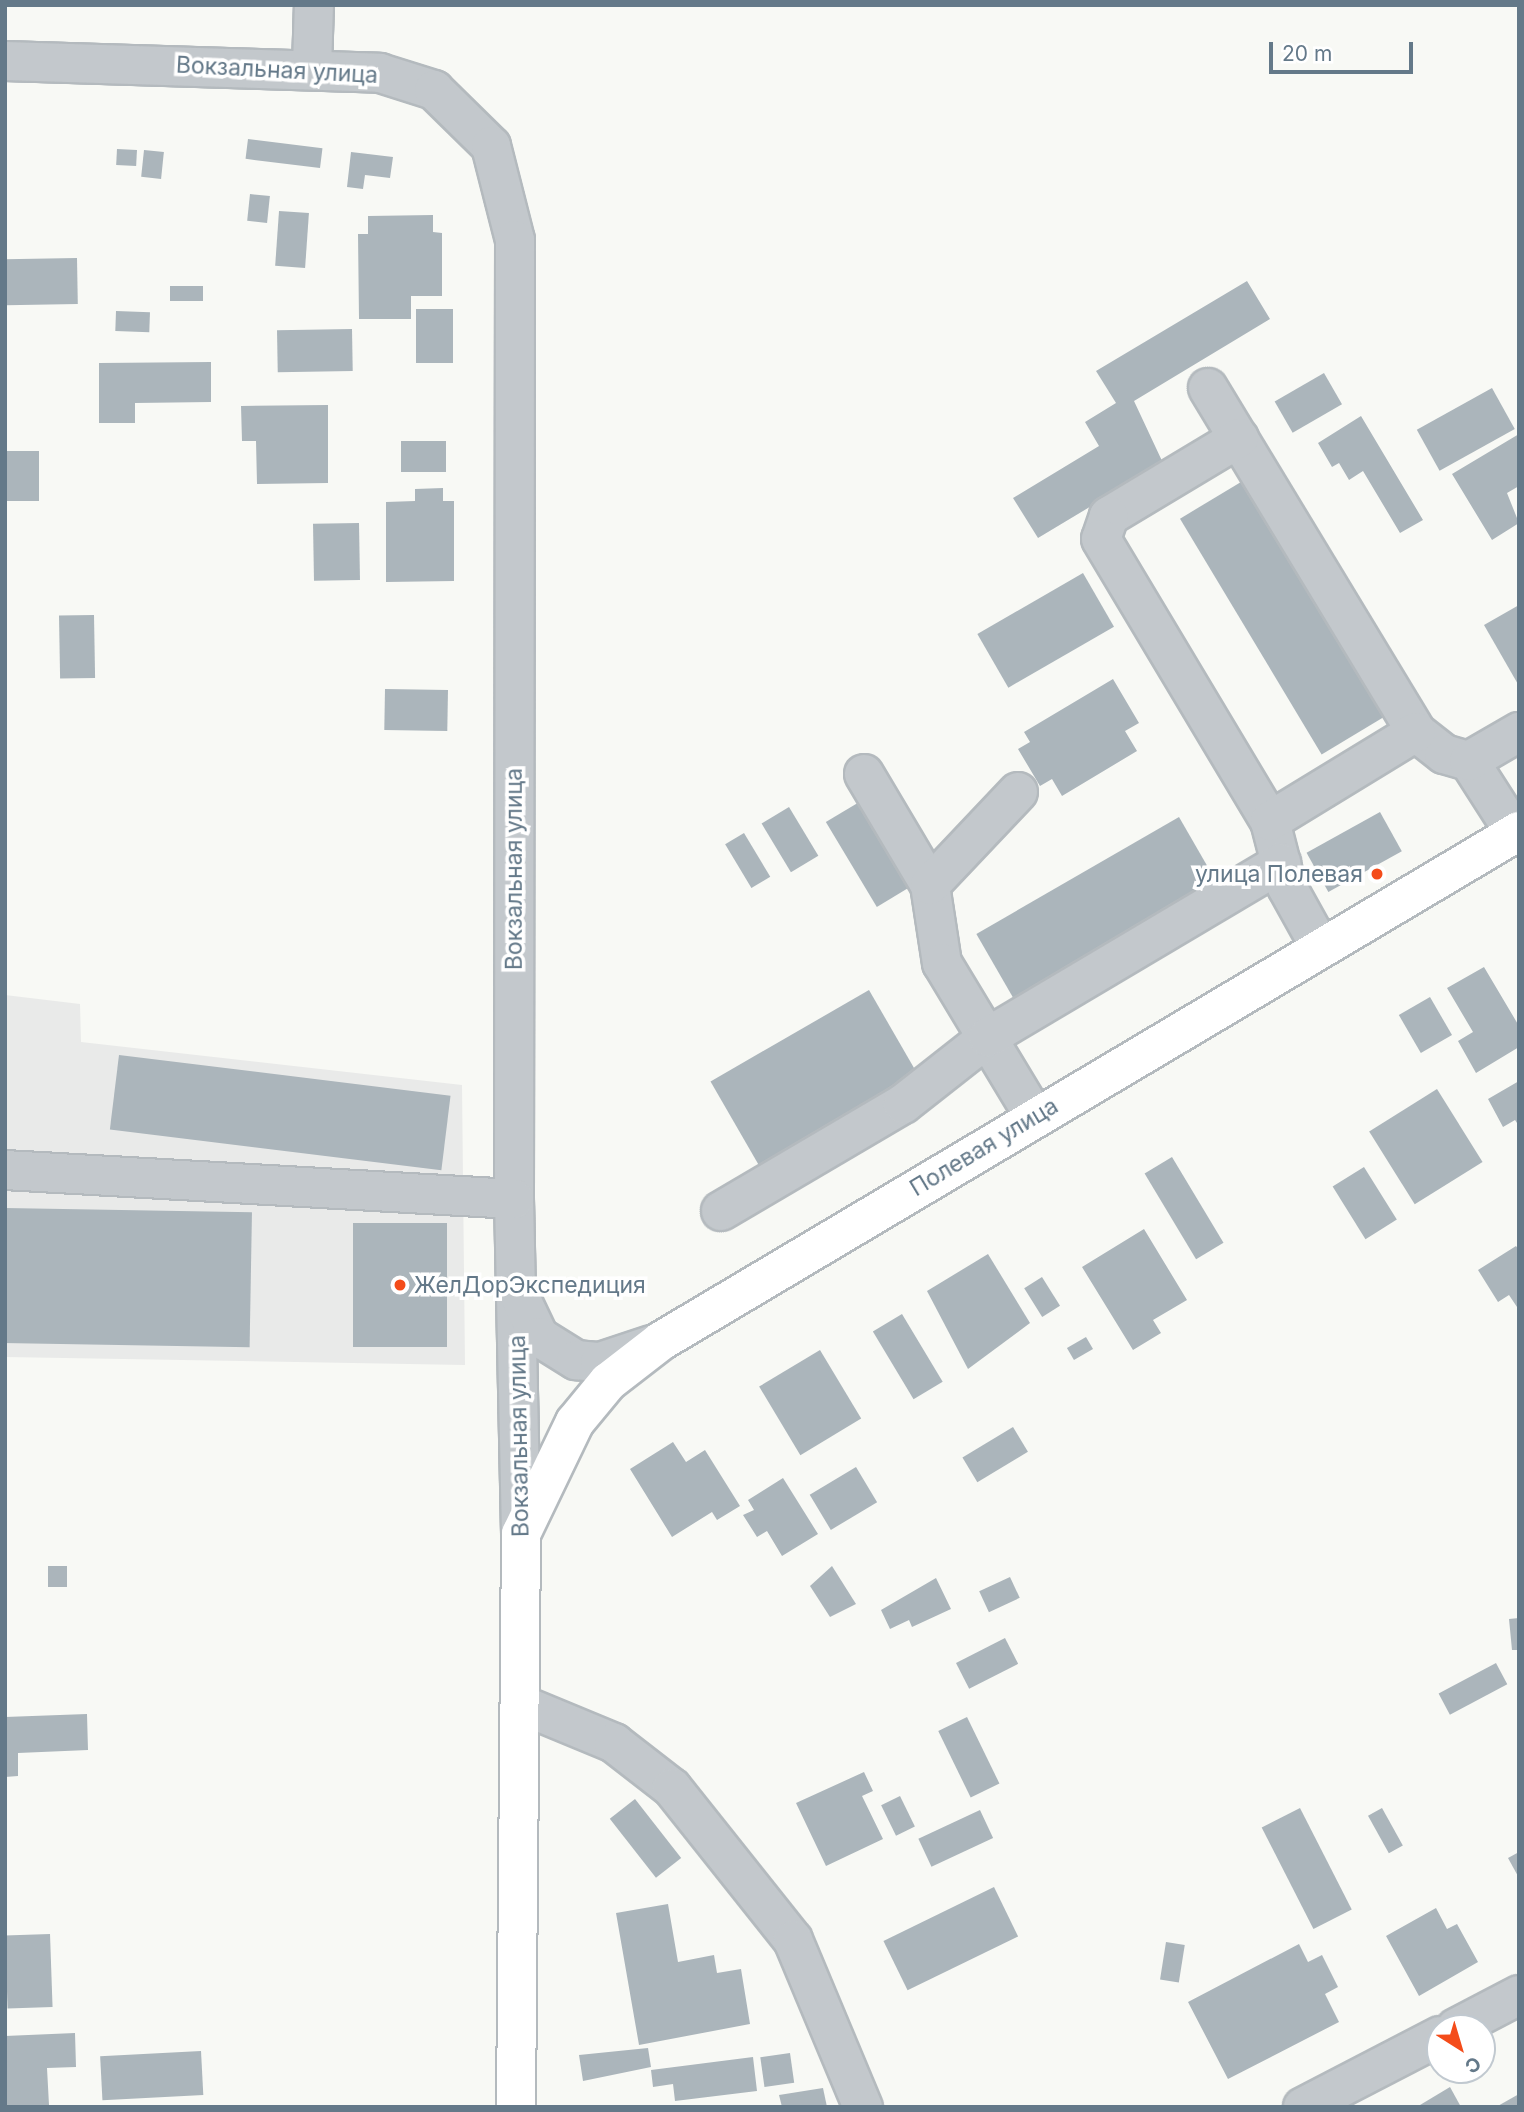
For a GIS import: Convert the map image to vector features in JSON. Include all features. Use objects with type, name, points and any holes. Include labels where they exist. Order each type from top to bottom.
[{"type":"main road","name":"Полевая улица","points":[[521,1534],[575,1422],[608,1382],[661,1341],[1517,832]]},
{"type":"main road","name":"Вокзальная улица","points":[[516,2107],[521,1534]]},
{"type":"street","points":[[312,67],[314,5]]},
{"type":"street","name":"Вокзальная улица","points":[[5,61],[312,67],[380,73],[434,90],[492,146],[506,190],[515,240],[514,1199],[521,1534]]},
{"type":"street","points":[[1208,388],[1416,732],[1429,746],[1469,761],[1517,832]]},
{"type":"street","points":[[1239,438],[1109,516],[1101,539],[1270,821],[1280,863],[1295,906],[1321,948]]},
{"type":"street","points":[[1270,821],[1416,732]]},
{"type":"street","points":[[1469,761],[1519,732]]},
{"type":"street","points":[[864,774],[930,885],[936,946],[1035,1117]]},
{"type":"street","points":[[930,885],[1018,792]]},
{"type":"street","points":[[721,1210],[903,1104],[988,1037],[1280,863]]},
{"type":"street","points":[[5,1170],[514,1199]]},
{"type":"street","points":[[516,1288],[539,1337],[576,1360],[600,1362],[661,1341]]},
{"type":"street","points":[[520,1704],[614,1743],[672,1788],[793,1940],[863,2107]]},
{"type":"street","points":[[1482,2014],[1519,1995]]},
{"type":"street","points":[[1303,2107],[1426,2043]]},
{"type":"shaded area","name":"ЖелДорЭкспедиция","points":[[5,995],[80,1004],[81,1042],[462,1085],[465,1365],[5,1357]]},
{"type":"building","points":[[248,139],[322,148],[320,168],[246,159]]},
{"type":"building","points":[[117,149],[137,150],[136,166],[116,165]]},
{"type":"building","points":[[144,150],[164,152],[161,179],[141,177]]},
{"type":"building","points":[[351,152],[393,157],[390,178],[365,175],[363,189],[347,187]]},
{"type":"building","points":[[250,194],[270,196],[267,223],[247,221]]},
{"type":"building","points":[[279,211],[309,213],[305,268],[275,266]]},
{"type":"building","points":[[433,215],[433,232],[442,233],[442,296],[411,296],[411,319],[359,319],[358,234],[368,234],[368,216]]},
{"type":"building","points":[[77,258],[78,304],[6,305],[5,259]]},
{"type":"building","points":[[1247,281],[1270,319],[1134,401],[1163,463],[1038,538],[1013,498],[1099,446],[1085,422],[1116,403],[1096,371]]},
{"type":"building","points":[[170,286],[203,286],[203,301],[170,301]]},
{"type":"building","points":[[416,309],[453,309],[453,363],[416,363]]},
{"type":"building","points":[[116,311],[150,312],[149,332],[115,331]]},
{"type":"building","points":[[352,329],[353,371],[278,372],[277,330]]},
{"type":"building","points":[[211,362],[211,402],[135,403],[135,423],[99,423],[99,363]]},
{"type":"building","points":[[1324,373],[1342,404],[1293,433],[1275,402]]},
{"type":"building","points":[[1492,388],[1515,429],[1440,471],[1417,430]]},
{"type":"building","points":[[328,405],[328,483],[257,484],[256,441],[242,441],[241,406]]},
{"type":"building","points":[[1361,416],[1423,520],[1400,533],[1363,471],[1349,480],[1339,463],[1332,467],[1318,443]]},
{"type":"building","points":[[1519,434],[1519,486],[1507,493],[1519,523],[1492,540],[1452,474]]},
{"type":"building","points":[[401,441],[446,441],[446,472],[401,472]]},
{"type":"building","points":[[5,451],[39,451],[39,501],[5,501]]},
{"type":"building","points":[[1246,479],[1388,715],[1322,754],[1180,519]]},
{"type":"building","points":[[443,488],[443,501],[454,501],[454,581],[386,582],[386,502],[415,501],[415,489]]},
{"type":"building","points":[[359,523],[360,580],[314,581],[313,524]]},
{"type":"building","points":[[1083,573],[1114,627],[1008,688],[977,634]]},
{"type":"building","points":[[1519,605],[1519,686],[1484,625]]},
{"type":"building","points":[[94,615],[95,678],[60,679],[59,616]]},
{"type":"building","points":[[1113,679],[1139,723],[1125,731],[1137,751],[1062,796],[1052,779],[1040,786],[1018,749],[1030,742],[1024,732]]},
{"type":"building","points":[[385,689],[448,690],[447,731],[384,730]]},
{"type":"building","points":[[861,801],[912,886],[877,907],[826,822]]},
{"type":"building","points":[[789,807],[818,856],[791,872],[762,823]]},
{"type":"building","points":[[1380,812],[1402,851],[1328,892],[1307,853]]},
{"type":"building","points":[[1179,817],[1216,882],[1014,999],[976,934]]},
{"type":"building","points":[[744,833],[770,877],[751,888],[725,844]]},
{"type":"building","points":[[1484,967],[1519,1026],[1519,1047],[1476,1073],[1458,1041],[1473,1032],[1447,988]]},
{"type":"building","points":[[869,990],[917,1074],[759,1166],[711,1082]]},
{"type":"building","points":[[1430,997],[1452,1035],[1421,1053],[1399,1015]]},
{"type":"building","points":[[119,1055],[451,1096],[441,1170],[110,1129]]},
{"type":"building","points":[[1519,1081],[1519,1126],[1515,1120],[1503,1127],[1488,1099]]},
{"type":"building","points":[[1437,1089],[1483,1162],[1415,1204],[1369,1131]]},
{"type":"building","points":[[1172,1157],[1224,1243],[1196,1259],[1145,1173]]},
{"type":"building","points":[[1364,1167],[1397,1220],[1365,1239],[1333,1187]]},
{"type":"building","points":[[5,1208],[252,1212],[250,1347],[5,1343]]},
{"type":"building","name":"ЖелДорЭкспедиция","points":[[353,1223],[447,1223],[447,1347],[353,1347]]},
{"type":"building","points":[[1144,1229],[1187,1300],[1153,1320],[1161,1333],[1133,1350],[1082,1267]]},
{"type":"building","points":[[1516,1246],[1519,1250],[1519,1310],[1509,1295],[1498,1302],[1478,1270]]},
{"type":"building","points":[[988,1254],[1030,1323],[968,1369],[927,1291]]},
{"type":"building","points":[[1042,1277],[1060,1306],[1042,1317],[1024,1288]]},
{"type":"building","points":[[902,1314],[943,1382],[914,1399],[873,1332]]},
{"type":"building","points":[[1086,1337],[1093,1349],[1074,1360],[1067,1348]]},
{"type":"building","points":[[820,1350],[861,1419],[800,1455],[759,1387]]},
{"type":"building","points":[[1013,1427],[1028,1452],[977,1482],[962,1457]]},
{"type":"building","points":[[673,1442],[686,1462],[705,1450],[740,1506],[717,1520],[712,1512],[672,1537],[630,1469]]},
{"type":"building","points":[[856,1467],[877,1502],[831,1530],[810,1495]]},
{"type":"building","points":[[783,1478],[818,1534],[782,1556],[767,1531],[757,1537],[743,1515],[754,1510],[748,1500]]},
{"type":"building","points":[[48,1566],[67,1566],[67,1587],[48,1587]]},
{"type":"building","points":[[832,1566],[856,1604],[830,1617],[810,1586]]},
{"type":"building","points":[[1010,1577],[1020,1598],[989,1612],[979,1591]]},
{"type":"building","points":[[936,1578],[951,1609],[912,1627],[909,1620],[890,1629],[881,1610]]},
{"type":"building","points":[[1519,1618],[1519,1650],[1512,1650],[1509,1619]]},
{"type":"building","points":[[1005,1638],[1018,1664],[969,1689],[956,1663]]},
{"type":"building","points":[[1496,1663],[1507,1684],[1450,1715],[1439,1694]]},
{"type":"building","points":[[87,1714],[88,1750],[18,1753],[18,1776],[5,1777],[5,1717]]},
{"type":"building","points":[[967,1717],[999,1784],[971,1798],[938,1731]]},
{"type":"building","points":[[864,1772],[873,1791],[862,1796],[883,1839],[826,1866],[796,1803]]},
{"type":"building","points":[[900,1796],[915,1827],[896,1836],[881,1805]]},
{"type":"building","points":[[635,1799],[681,1858],[656,1878],[610,1819]]},
{"type":"building","points":[[1300,1808],[1352,1910],[1313,1929],[1262,1828]]},
{"type":"building","points":[[1382,1808],[1403,1846],[1389,1853],[1368,1816]]},
{"type":"building","points":[[980,1810],[993,1838],[931,1867],[918,1839]]},
{"type":"building","points":[[1519,1852],[1519,1878],[1508,1858]]},
{"type":"building","points":[[994,1887],[1018,1936],[908,1990],[883,1941]]},
{"type":"building","points":[[668,1904],[678,1962],[714,1955],[717,1973],[741,1969],[750,2024],[639,2045],[616,1913]]},
{"type":"building","points":[[1436,1908],[1447,1929],[1457,1924],[1478,1962],[1419,1996],[1386,1936]]},
{"type":"building","points":[[50,1934],[53,2007],[8,2009],[5,1936]]},
{"type":"building","points":[[1166,1942],[1185,1945],[1179,1983],[1160,1980]]},
{"type":"building","points":[[1299,1944],[1308,1962],[1322,1955],[1338,1987],[1325,1994],[1339,2022],[1228,2079],[1188,2002]]},
{"type":"building","points":[[75,2033],[76,2067],[47,2068],[49,2105],[5,2107],[5,2036]]},
{"type":"building","points":[[648,2048],[651,2067],[583,2081],[579,2055]]},
{"type":"building","points":[[201,2051],[203,2095],[102,2100],[100,2056]]},
{"type":"building","points":[[790,2053],[794,2083],[764,2087],[760,2057]]},
{"type":"building","points":[[753,2057],[757,2091],[675,2101],[673,2084],[653,2087],[651,2070]]},
{"type":"building","points":[[1450,2087],[1461,2107],[1421,2107],[1420,2105]]},
{"type":"building","points":[[823,2088],[827,2107],[782,2107],[779,2095]]},
{"type":"building","points":[[1519,2094],[1519,2107],[1496,2107]]},
{"type":"place","name":"улица Полевая","points":[[1377,874]]},
{"type":"place","name":"ЖелДорЭкспедиция","points":[[400,1285]]}]
